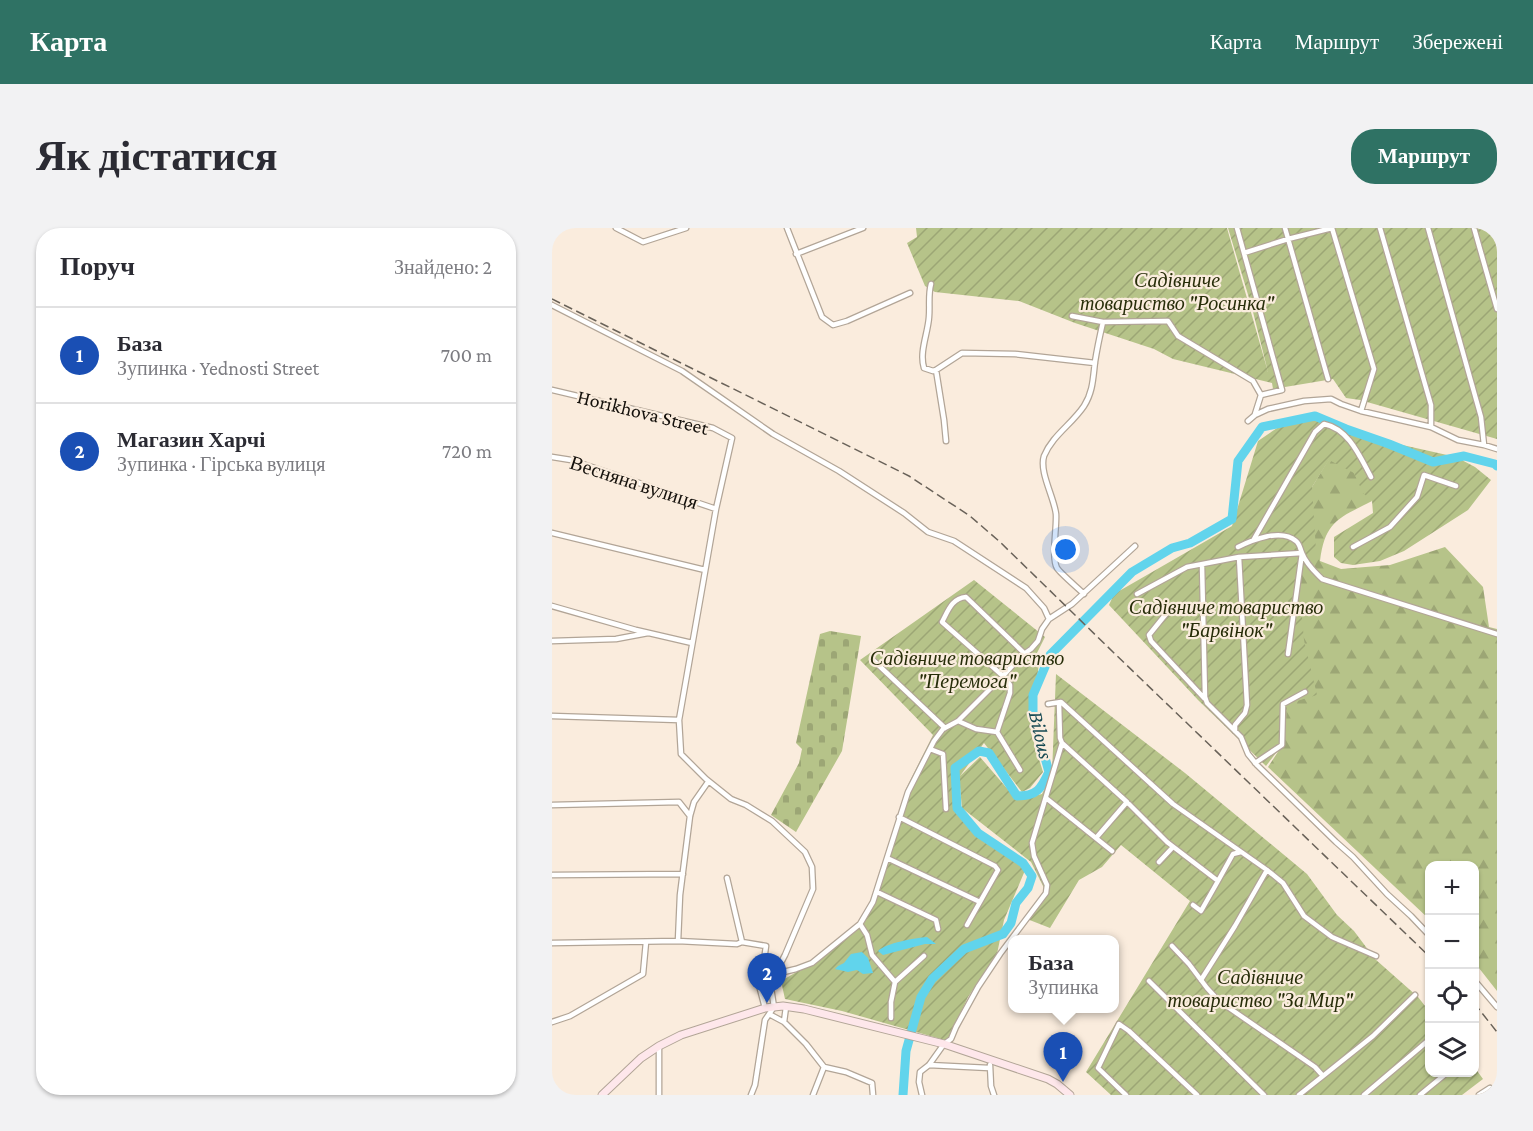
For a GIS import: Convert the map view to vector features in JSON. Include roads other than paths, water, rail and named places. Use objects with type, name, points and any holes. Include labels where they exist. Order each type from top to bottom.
[{"type":"main road","points":[[602,1095],[631,1066],[659,1046],[681,1035],[767,1011],[774,1007],[786,1006],[944,1044],[991,1064],[1048,1079],[1070,1095]]},
{"type":"street","points":[[616,228],[644,242],[686,228]]},
{"type":"street","points":[[787,228],[822,317],[833,325],[910,293]]},
{"type":"street","points":[[796,254],[863,228]]},
{"type":"street","points":[[1237,228],[1282,390],[1261,395]]},
{"type":"street","points":[[1285,228],[1328,379]]},
{"type":"street","points":[[1244,253],[1332,228],[1374,369],[1361,411]]},
{"type":"street","points":[[1380,228],[1431,405],[1431,427]]},
{"type":"street","points":[[1428,228],[1481,417],[1484,445]]},
{"type":"street","points":[[1474,228],[1497,309]]},
{"type":"street","points":[[932,284],[929,293],[929,318],[922,361],[924,368],[936,370],[962,353],[1015,354],[1095,363]]},
{"type":"street","points":[[552,305],[682,371],[773,434],[839,471],[904,513],[928,532],[954,541],[1026,588],[1044,608],[1049,619]]},
{"type":"street","points":[[1072,316],[1103,322],[1168,321],[1178,336],[1253,381],[1261,395],[1255,415]]},
{"type":"street","points":[[1084,594],[1057,568],[1054,551],[1056,512],[1044,472],[1043,458],[1051,443],[1085,405],[1093,385],[1103,322]]},
{"type":"street","points":[[936,370],[946,441]]},
{"type":"street","name":"Horikhova Street","points":[[552,390],[713,428],[732,438],[716,509]]},
{"type":"street","points":[[1248,421],[1269,409],[1304,401],[1331,399],[1361,411],[1431,427],[1458,440],[1497,449]]},
{"type":"street","points":[[1254,539],[1315,432],[1324,424],[1340,431],[1356,450],[1371,477]]},
{"type":"street","name":"Весняна вулиця","points":[[552,457],[571,460],[716,509]]},
{"type":"street","points":[[1353,547],[1390,527],[1417,498],[1424,475],[1456,486]]},
{"type":"street","points":[[716,509],[679,720],[681,754],[708,782],[731,799],[746,805],[772,821],[805,852],[812,867],[813,889],[771,988],[774,1007]]},
{"type":"street","points":[[552,533],[705,570]]},
{"type":"street","points":[[1238,547],[1254,539],[1282,535],[1295,540],[1301,547],[1288,654]]},
{"type":"street","points":[[775,974],[812,963],[860,924],[877,891],[908,792],[934,741],[945,728],[958,721],[1024,653],[1031,649],[1038,641],[1049,619],[1084,594],[1135,546]]},
{"type":"street","points":[[1137,594],[1187,567],[1239,557],[1302,553]]},
{"type":"street","points":[[1302,553],[1322,579],[1497,634]]},
{"type":"street","points":[[1235,730],[1235,725],[1245,713],[1247,705],[1239,557]]},
{"type":"street","points":[[1202,565],[1206,699]]},
{"type":"street","points":[[1020,770],[997,732],[1010,693],[1010,685],[1003,676],[942,622],[955,600],[966,597],[1024,653]]},
{"type":"street","points":[[552,606],[692,643]]},
{"type":"street","points":[[1170,609],[1149,635],[1151,641],[1241,737],[1248,754],[1255,763],[1353,857],[1425,931]]},
{"type":"street","points":[[552,641],[616,639],[650,633]]},
{"type":"street","points":[[873,660],[945,728]]},
{"type":"street","points":[[1255,763],[1282,745],[1283,704],[1305,692]]},
{"type":"street","points":[[1048,704],[1061,702],[1173,804],[1267,870],[1282,883],[1304,916],[1332,937],[1376,956]]},
{"type":"street","points":[[1059,703],[1062,743],[1173,847],[1218,881]]},
{"type":"street","points":[[552,716],[679,720]]},
{"type":"street","points":[[958,721],[976,729],[997,732]]},
{"type":"street","points":[[1014,935],[1046,892],[1047,885],[1034,856],[1032,843],[1062,743]]},
{"type":"street","points":[[930,748],[943,754],[946,809]]},
{"type":"street","points":[[678,941],[682,874],[690,816],[694,802],[708,782]]},
{"type":"street","points":[[1046,798],[1112,851]]},
{"type":"street","points":[[552,806],[679,802],[690,816]]},
{"type":"street","points":[[1096,838],[1127,802]]},
{"type":"street","points":[[899,817],[996,866],[998,870],[967,925]]},
{"type":"street","points":[[1159,862],[1173,847]]},
{"type":"street","points":[[1193,905],[1201,911],[1233,854],[1241,852]]},
{"type":"street","points":[[887,858],[980,902]]},
{"type":"street","points":[[1201,980],[1267,870]]},
{"type":"street","points":[[552,875],[682,874]]},
{"type":"street","points":[[727,878],[742,942]]},
{"type":"street","points":[[877,891],[936,920],[938,929]]},
{"type":"street","points":[[860,924],[867,935],[872,955],[895,982]]},
{"type":"street","points":[[552,943],[678,941],[737,944],[742,942],[766,946],[760,989],[767,1011],[751,1095]]},
{"type":"street","points":[[552,1022],[570,1016],[643,974],[646,942]]},
{"type":"street","points":[[921,1094],[920,1072],[951,1039],[978,987],[1008,943]]},
{"type":"street","points":[[1172,946],[1219,1001],[1315,1067],[1323,1076]]},
{"type":"street","points":[[891,1018],[895,982],[924,956]]},
{"type":"street","points":[[1149,981],[1264,1095]]},
{"type":"street","points":[[1479,986],[1497,1007]]},
{"type":"street","points":[[1299,1095],[1372,1036],[1415,995]]},
{"type":"street","points":[[784,1022],[786,1006]]},
{"type":"street","points":[[767,1011],[784,1022],[806,1044],[824,1067],[846,1072],[872,1083],[873,1095]]},
{"type":"street","points":[[1126,1095],[1098,1068],[1119,1024],[1197,1095]]},
{"type":"street","points":[[1364,1095],[1425,1043]]},
{"type":"street","points":[[659,1046],[659,1095]]},
{"type":"street","points":[[929,1065],[991,1064],[991,1086],[994,1095]]},
{"type":"street","points":[[813,1095],[824,1067]]},
{"type":"street","points":[[1420,1095],[1442,1077]]},
{"type":"street","points":[[1479,1095],[1490,1089]]},
{"type":"water","points":[[927,937],[936,944],[925,944],[883,955],[878,951],[894,943]]},
{"type":"water","points":[[862,952],[868,958],[873,973],[863,974],[857,970],[848,972],[835,969],[851,954]]},
{"type":"waterway","name":"Bilous","points":[[903,1095],[906,1051],[921,997],[932,979],[964,949],[1003,934],[1011,923],[1016,903],[1028,888],[1032,876],[1023,863],[978,833],[957,808],[955,768],[979,751],[989,753],[1017,796],[1029,795],[1041,787],[1049,772],[1033,715],[1033,695],[1050,655],[1132,572],[1172,548],[1190,543],[1232,519],[1238,461],[1262,427],[1315,416],[1433,462],[1464,456],[1497,466]]},
{"type":"railway","points":[[552,299],[909,476],[970,516],[1000,542],[1425,952]]},
{"type":"railway","points":[[1479,1009],[1497,1032]]},
{"type":"place","name":"Магазин Харчі","points":[[767,1003]]},
{"type":"place","name":"База","points":[[1063,1082]]},
{"type":"park label","name":"Садівниче товариство \"Росинка\"","points":[[1177,292]]},
{"type":"park label","name":"Садівниче товариство \"Барвінок\"","points":[[1226,618]]},
{"type":"park label","name":"Садівниче товариство \"Перемога\"","points":[[967,670]]},
{"type":"park label","name":"Садівниче товариство \"За Мир\"","points":[[1260,988]]}]
